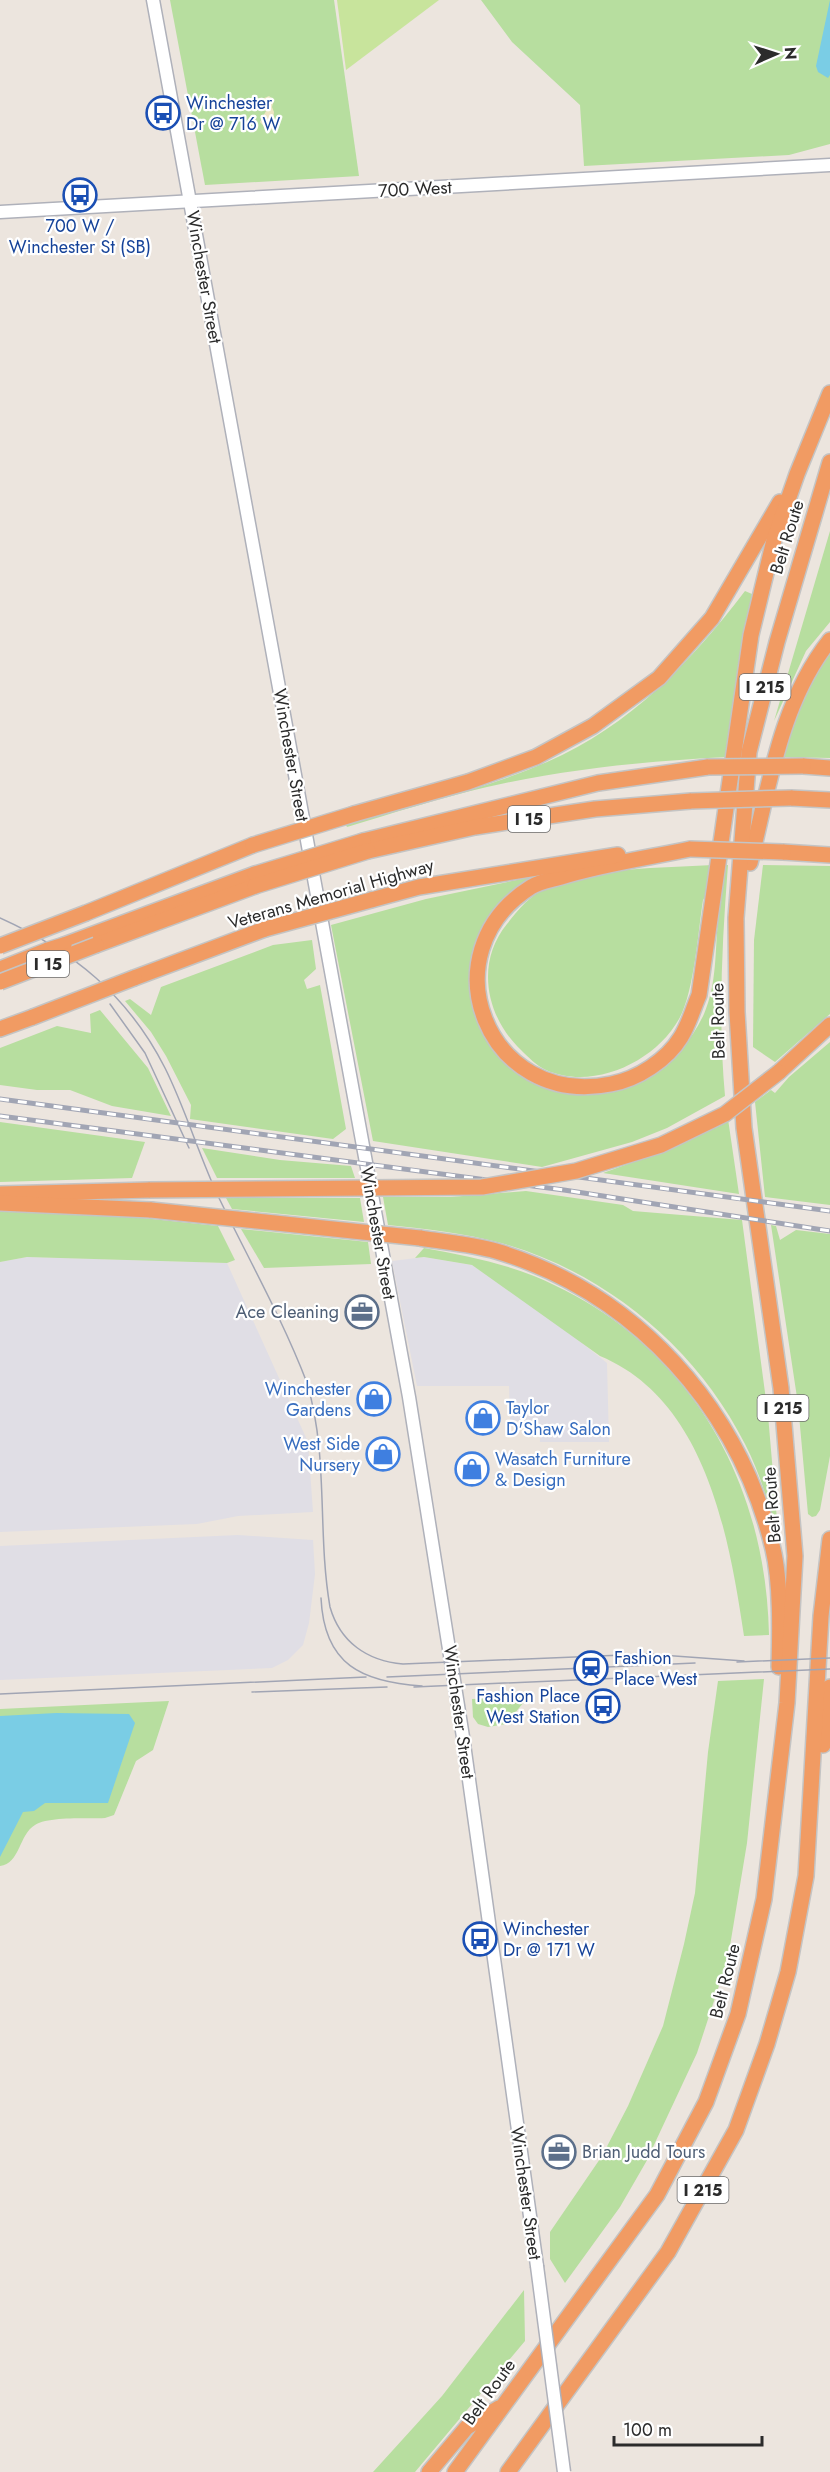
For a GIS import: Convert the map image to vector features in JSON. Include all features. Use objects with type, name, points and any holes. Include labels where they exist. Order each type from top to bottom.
[{"type":"highway","points":[[690,849],[584,870],[532,886],[502,910],[486,934],[479,965],[478,991],[485,1024],[504,1054],[546,1081],[574,1088],[600,1086],[627,1081],[656,1064],[681,1038],[699,995],[751,635],[774,540],[797,474],[830,393]]},
{"type":"highway","name":"Belt Route","points":[[455,2472],[657,2195],[706,2102],[738,2014],[764,1899],[786,1702],[795,1556],[781,1388],[744,1128],[738,1044],[736,918],[749,752],[777,642],[830,462]]},
{"type":"highway","points":[[0,946],[253,845],[468,782],[536,757],[593,726],[659,678],[712,618],[797,474]]},
{"type":"highway","points":[[736,918],[786,724],[798,692],[830,640]]},
{"type":"highway","points":[[365,846],[598,783],[708,767],[830,768]]},
{"type":"highway","name":"Veterans Memorial Highway","points":[[0,982],[255,880],[365,846],[595,809],[691,801],[791,798],[830,800]]},
{"type":"highway","name":"Veterans Memorial Highway","points":[[0,1029],[265,928],[419,887],[591,857],[690,849],[830,855]]},
{"type":"highway","points":[[0,969],[255,880]]},
{"type":"highway","points":[[0,1194],[150,1190],[482,1187],[576,1171],[671,1140],[725,1113],[779,1072],[830,1025]]},
{"type":"highway","points":[[0,1203],[151,1210],[420,1238],[495,1251],[554,1274],[612,1305],[656,1342],[693,1382],[729,1437],[753,1491],[773,1550],[780,1629],[777,1787]]},
{"type":"highway","name":"I 215","points":[[510,2469],[668,2252],[736,2130],[767,2044],[788,1972],[806,1876],[821,1616],[830,1539]]},
{"type":"highway","points":[[806,1876],[830,1687]]},
{"type":"highway","points":[[429,2472],[467,2427],[505,2404]]},
{"type":"main road","name":"Winchester Street","points":[[153,0],[415,1431],[462,1728],[564,2472]]},
{"type":"main road","name":"700 West","points":[[0,212],[830,165]]},
{"type":"shaded area","points":[[27,1257],[227,1263],[308,1442],[313,1512],[238,1516],[197,1524],[0,1532],[0,1262]]},
{"type":"shaded area","points":[[424,1257],[472,1265],[548,1316],[607,1363],[609,1442],[540,1442],[539,1424],[510,1420],[509,1386],[417,1386],[392,1261]]},
{"type":"shaded area","points":[[238,1535],[313,1540],[315,1574],[309,1623],[303,1645],[288,1660],[272,1668],[0,1680],[0,1546]]},
{"type":"green space","points":[[170,0],[334,0],[359,176],[205,185]]},
{"type":"green space","points":[[337,0],[439,0],[346,70]]},
{"type":"green space","points":[[481,0],[830,0],[830,144],[789,155],[584,166],[580,105],[512,42]]},
{"type":"green space","points":[[830,531],[830,622],[806,651],[774,721]]},
{"type":"green space","points":[[745,591],[752,594],[738,666],[727,757],[607,767],[547,775],[452,796],[347,827],[346,825],[498,781],[547,762],[577,747],[632,711],[657,690],[703,643]]},
{"type":"green space","points":[[830,651],[830,758],[783,757],[802,701]]},
{"type":"green space","points":[[713,865],[710,889],[703,900],[692,978],[684,1008],[679,1019],[655,1048],[639,1060],[602,1074],[583,1077],[564,1076],[536,1064],[509,1037],[493,1006],[488,972],[497,939],[525,903],[547,888],[587,876],[650,868]]},
{"type":"green space","points":[[725,865],[728,865],[721,1009],[725,1096],[667,1128],[632,1142],[542,1167],[373,1141],[331,925],[426,899],[536,876],[496,910],[479,936],[472,970],[474,1003],[477,1014],[496,1051],[522,1076],[553,1090],[588,1094],[622,1087],[655,1072],[683,1047],[704,1014],[715,967]]},
{"type":"green space","points":[[763,865],[830,866],[830,1014],[775,1062],[753,1047],[754,940]]},
{"type":"green space","points":[[312,940],[316,969],[304,980],[307,989],[320,985],[346,1129],[333,1139],[190,1119],[191,1105],[166,1056],[151,1032],[125,1001],[130,999],[151,1015],[161,987],[273,945]]},
{"type":"green space","points":[[100,1010],[148,1068],[171,1116],[112,1106],[70,1090],[37,1090],[0,1085],[0,1048],[57,1026],[91,1033],[90,1014]]},
{"type":"green space","points":[[830,1042],[830,1205],[765,1197],[755,1102],[771,1090],[775,1093],[789,1077]]},
{"type":"green space","points":[[728,1119],[739,1194],[603,1173],[661,1152]]},
{"type":"green space","points":[[0,1122],[145,1142],[132,1178],[0,1182]]},
{"type":"green space","points":[[202,1148],[280,1160],[351,1166],[355,1178],[217,1178]]},
{"type":"green space","points":[[526,1191],[623,1205],[633,1211],[742,1220],[768,1415],[779,1543],[769,1504],[756,1468],[725,1409],[674,1345],[644,1318],[611,1294],[576,1273],[539,1256],[501,1243],[473,1237],[388,1225],[383,1197],[451,1197]]},
{"type":"green space","points":[[226,1198],[360,1198],[364,1222],[232,1209]]},
{"type":"green space","points":[[0,1211],[124,1216],[218,1226],[235,1260],[227,1263],[27,1257],[0,1262]]},
{"type":"green space","points":[[771,1225],[776,1226],[780,1240],[796,1230],[830,1234],[830,1456],[820,1510],[816,1516],[812,1517],[808,1514],[798,1404]]},
{"type":"green space","points":[[241,1229],[368,1242],[371,1264],[264,1268]]},
{"type":"green space","points":[[424,1248],[480,1259],[534,1276],[587,1303],[634,1336],[674,1375],[707,1419],[733,1468],[752,1521],[764,1576],[769,1635],[744,1636],[730,1556],[720,1515],[706,1475],[688,1438],[665,1404],[636,1377],[600,1356],[472,1265],[424,1257],[415,1258]]},
{"type":"green space","points":[[764,1679],[747,1843],[728,1958],[697,2053],[646,2162],[620,2207],[565,2283],[550,2259],[550,2232],[602,2156],[628,2106],[663,2026],[684,1944],[695,1893],[708,1752],[718,1681]]},
{"type":"green space","points":[[528,1697],[506,1724],[488,1727],[478,1724],[473,1717],[472,1699]]},
{"type":"green space","points":[[169,1701],[153,1750],[136,1761],[114,1815],[105,1818],[59,1819],[41,1822],[30,1829],[12,1860],[0,1866],[0,1709]]},
{"type":"green space","points":[[524,2290],[525,2341],[415,2472],[373,2472],[442,2396]]},
{"type":"sand","points":[[269,96],[274,100],[272,107],[274,112],[272,129],[269,132],[260,122],[266,111],[255,102]]},
{"type":"water","points":[[830,0],[830,75],[828,78],[818,72],[816,66]]},
{"type":"water","points":[[56,1713],[129,1714],[135,1723],[108,1803],[45,1803],[34,1811],[23,1812],[0,1857],[0,1716]]},
{"type":"tram line","points":[[0,918],[51,945],[96,978],[134,1018],[165,1068],[212,1182],[277,1313],[307,1383],[314,1411],[321,1467],[324,1551],[330,1607],[348,1640],[357,1648],[378,1659],[403,1664],[647,1654],[744,1661]]},
{"type":"tram line","points":[[110,1004],[145,1053],[189,1148]]},
{"type":"tram line","points":[[321,1598],[324,1621],[330,1639],[338,1654],[350,1666],[381,1680],[422,1686]]},
{"type":"tram line","points":[[737,1662],[830,1658]]},
{"type":"tram line","points":[[387,1677],[695,1663]]},
{"type":"tram line","points":[[414,1687],[830,1669]]},
{"type":"tram line","points":[[0,1694],[366,1677]]},
{"type":"tram line","points":[[252,1692],[387,1687]]},
{"type":"railway","points":[[0,1099],[830,1211]]},
{"type":"railway","points":[[0,1116],[564,1190],[830,1231]]},
{"type":"place","name":"Winchester Dr @ 716 W","points":[[163,113]]},
{"type":"place","name":"700 W / Winchester St (SB)","points":[[80,195]]},
{"type":"place","name":"Ace Cleaning","points":[[362,1312]]},
{"type":"place","name":"Winchester Gardens","points":[[374,1399]]},
{"type":"place","name":"Taylor D'Shaw Salon","points":[[483,1418]]},
{"type":"place","name":"West Side Nursery","points":[[383,1454]]},
{"type":"place","name":"Wasatch Furniture & Design","points":[[472,1469]]},
{"type":"place","name":"Fashion Place West","points":[[591,1668]]},
{"type":"place","name":"Fashion Place West Station","points":[[603,1706]]},
{"type":"place","name":"Winchester Dr @ 171 W","points":[[480,1939]]},
{"type":"place","name":"Brian Judd Tours","points":[[559,2152]]}]
